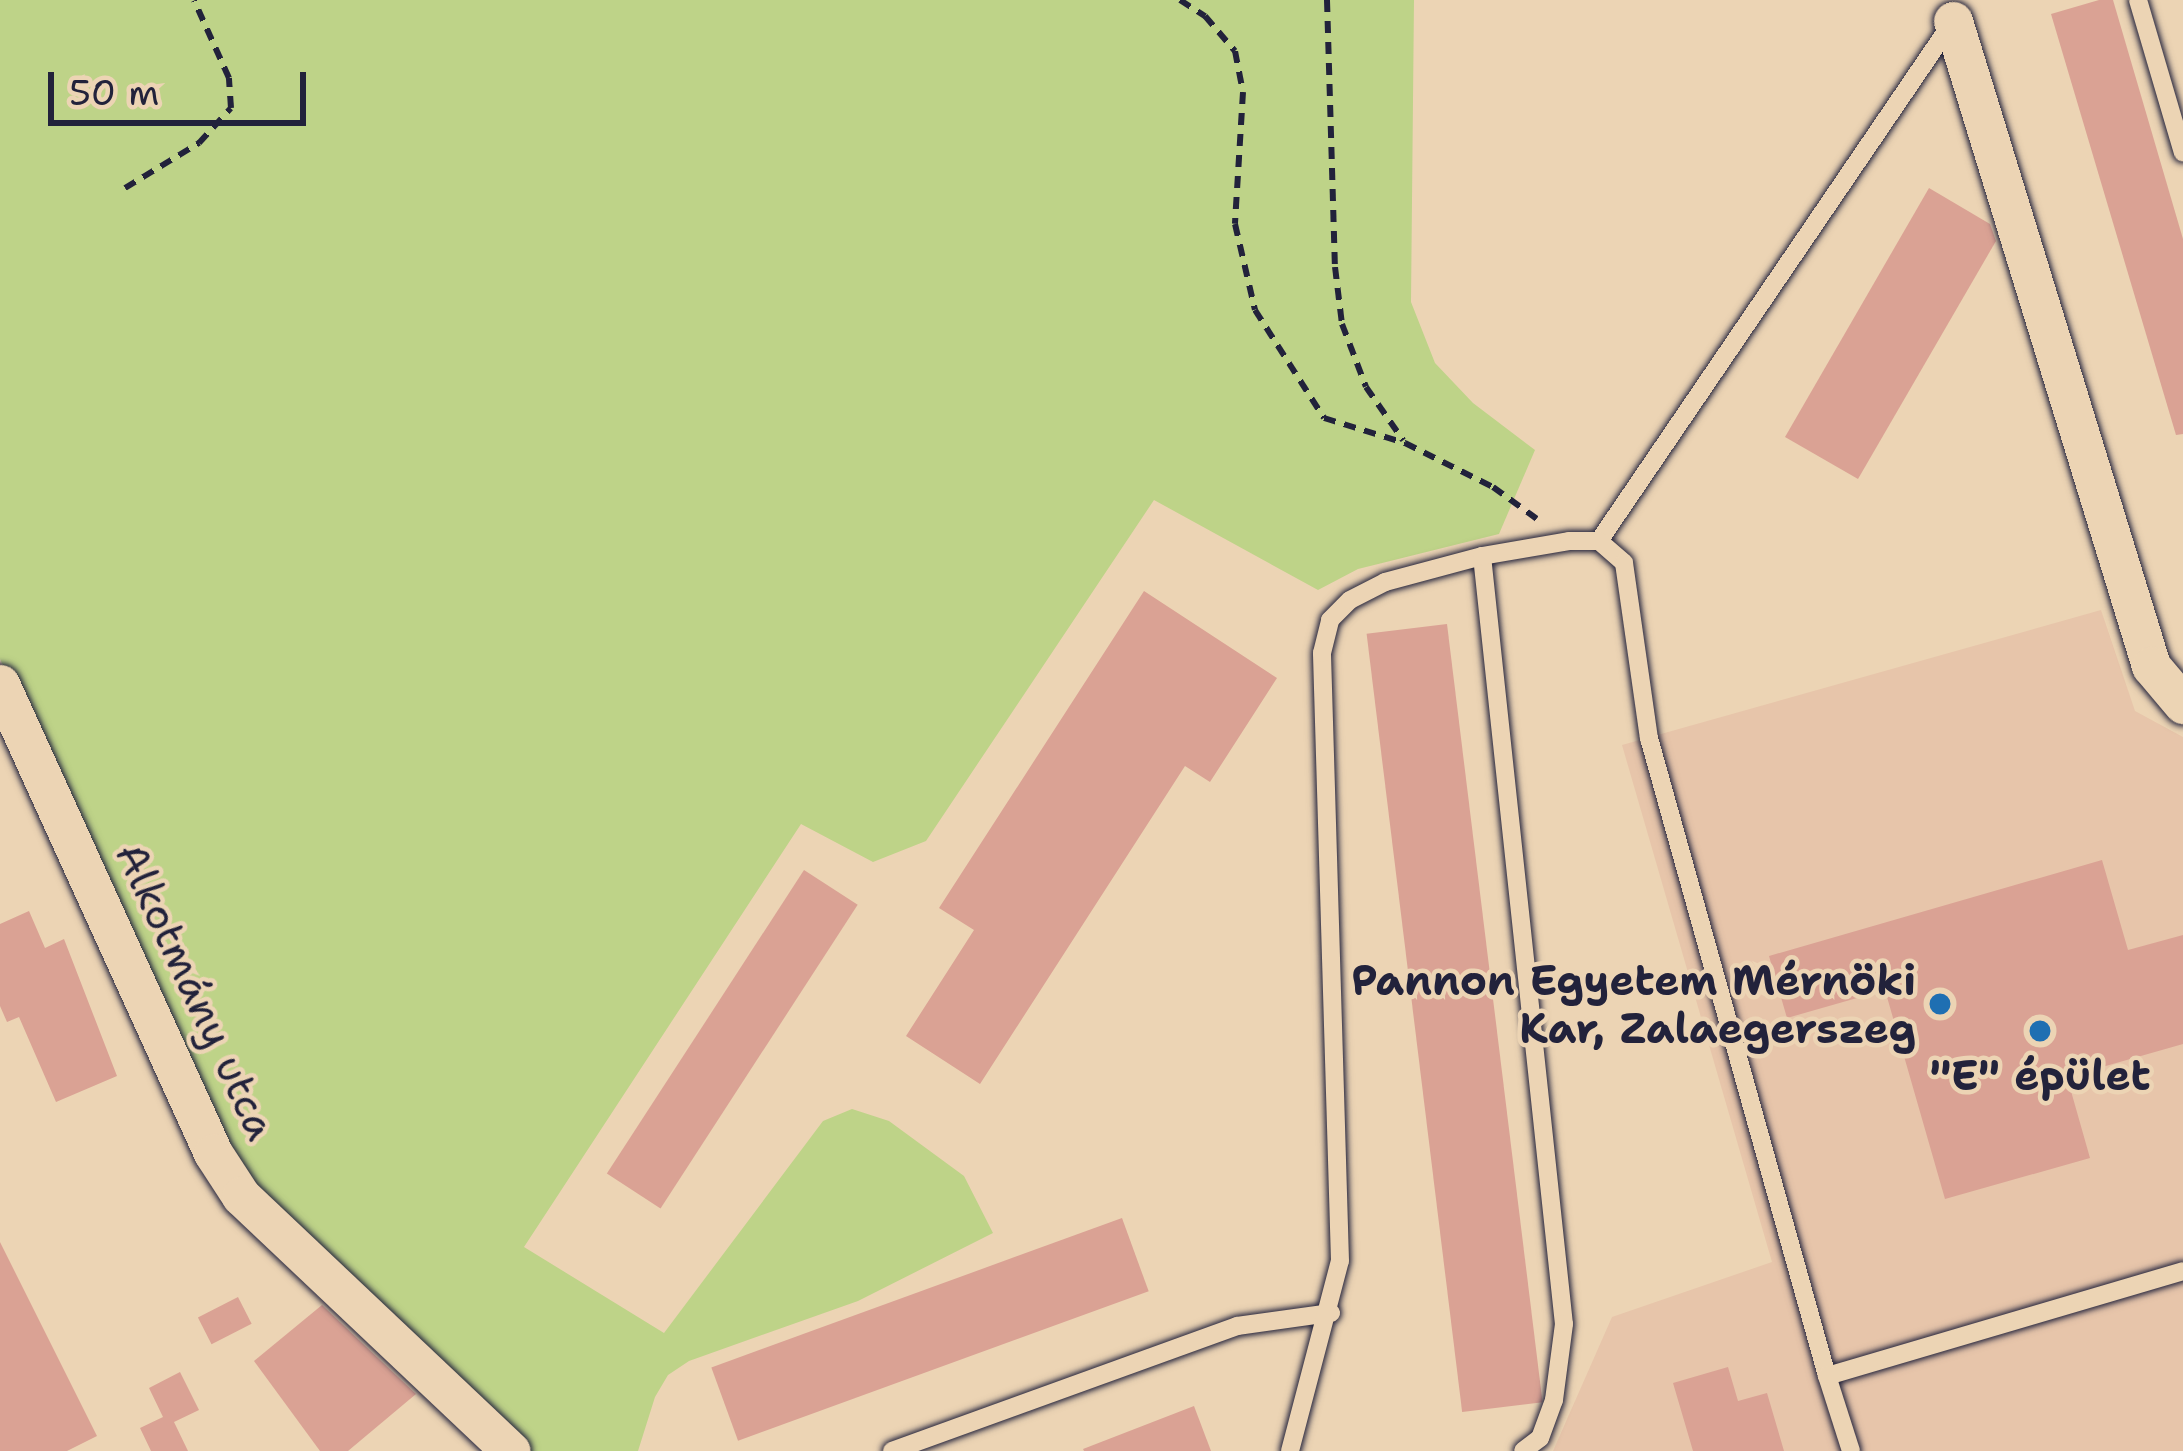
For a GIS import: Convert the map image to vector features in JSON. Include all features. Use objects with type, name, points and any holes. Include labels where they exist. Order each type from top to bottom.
[{"type":"street","points":[[1953,21],[2151,666],[2183,704]]},
{"type":"street","name":"Alkotmány utca","points":[[0,684],[222,1167],[241,1196],[511,1451]]},
{"type":"lane","points":[[2138,0],[2183,153]]},
{"type":"lane","points":[[1599,541],[1953,21]]},
{"type":"lane","points":[[1290,1451],[1340,1261],[1322,653],[1330,620],[1350,600],[1385,583],[1482,556],[1569,541],[1599,541],[1624,563],[1648,738],[1851,1451]]},
{"type":"lane","points":[[1482,556],[1564,1324],[1554,1400],[1540,1438],[1523,1451]]},
{"type":"lane","points":[[1827,1376],[2183,1270]]},
{"type":"lane","points":[[892,1451],[1238,1326],[1330,1313]]},
{"type":"path","points":[[125,188],[199,142],[231,108],[229,77],[194,0]]},
{"type":"path","points":[[1180,0],[1205,16],[1235,51],[1243,92],[1235,224],[1255,310],[1324,418],[1405,443],[1493,487],[1569,541]]},
{"type":"path","points":[[1327,0],[1334,266],[1342,324],[1366,387],[1405,443]]},
{"type":"shaded area","name":"Pannon Egyetem Mérnöki Kar, Zalaegerszeg","points":[[2101,610],[2135,711],[2183,737],[2183,1451],[1553,1451],[1612,1317],[1772,1262],[1622,745]]},
{"type":"green space","points":[[0,0],[1414,0],[1411,302],[1435,363],[1473,403],[1535,450],[1499,534],[1358,569],[1318,590],[1154,500],[926,841],[873,862],[801,824],[524,1247],[664,1333],[823,1121],[852,1109],[889,1121],[964,1176],[993,1233],[858,1301],[689,1361],[668,1375],[655,1397],[638,1451],[524,1451],[234,1170],[0,659]]},
{"type":"building","points":[[2113,0],[2183,239],[2183,434],[2176,435],[2051,14]]},
{"type":"building","points":[[1929,188],[1990,224],[1996,241],[1858,479],[1785,437]]},
{"type":"building","points":[[1144,591],[1277,678],[1210,782],[1185,766],[980,1084],[906,1036],[974,930],[939,908]]},
{"type":"building","points":[[1447,624],[1543,1402],[1462,1412],[1367,634]]},
{"type":"building","name":"\"E\" épület","points":[[2102,860],[2128,950],[2183,935],[2183,1044],[2067,1077],[2090,1158],[1945,1199],[1885,990],[1787,1018],[1769,956]]},
{"type":"building","points":[[804,870],[858,905],[661,1208],[607,1174]]},
{"type":"building","points":[[29,911],[45,948],[64,939],[117,1076],[56,1102],[19,1017],[7,1022],[0,1006],[0,924]]},
{"type":"building","points":[[1122,1218],[1149,1291],[738,1441],[711,1367]]},
{"type":"building","points":[[0,1242],[97,1436],[67,1451],[0,1451]]},
{"type":"building","points":[[238,1297],[252,1324],[212,1344],[198,1317]]},
{"type":"building","points":[[322,1305],[416,1394],[348,1451],[320,1451],[254,1361]]},
{"type":"building","points":[[1728,1367],[1738,1401],[1767,1393],[1784,1451],[1693,1451],[1673,1383]]},
{"type":"building","points":[[180,1372],[199,1410],[174,1422],[188,1451],[151,1451],[140,1428],[163,1417],[149,1388]]},
{"type":"building","points":[[1194,1406],[1211,1451],[1083,1449]]},
{"type":"place","name":"Pannon Egyetem Mérnöki Kar, Zalaegerszeg","points":[[1940,1004]]},
{"type":"place","name":"\"E\" épület","points":[[2040,1031]]}]
